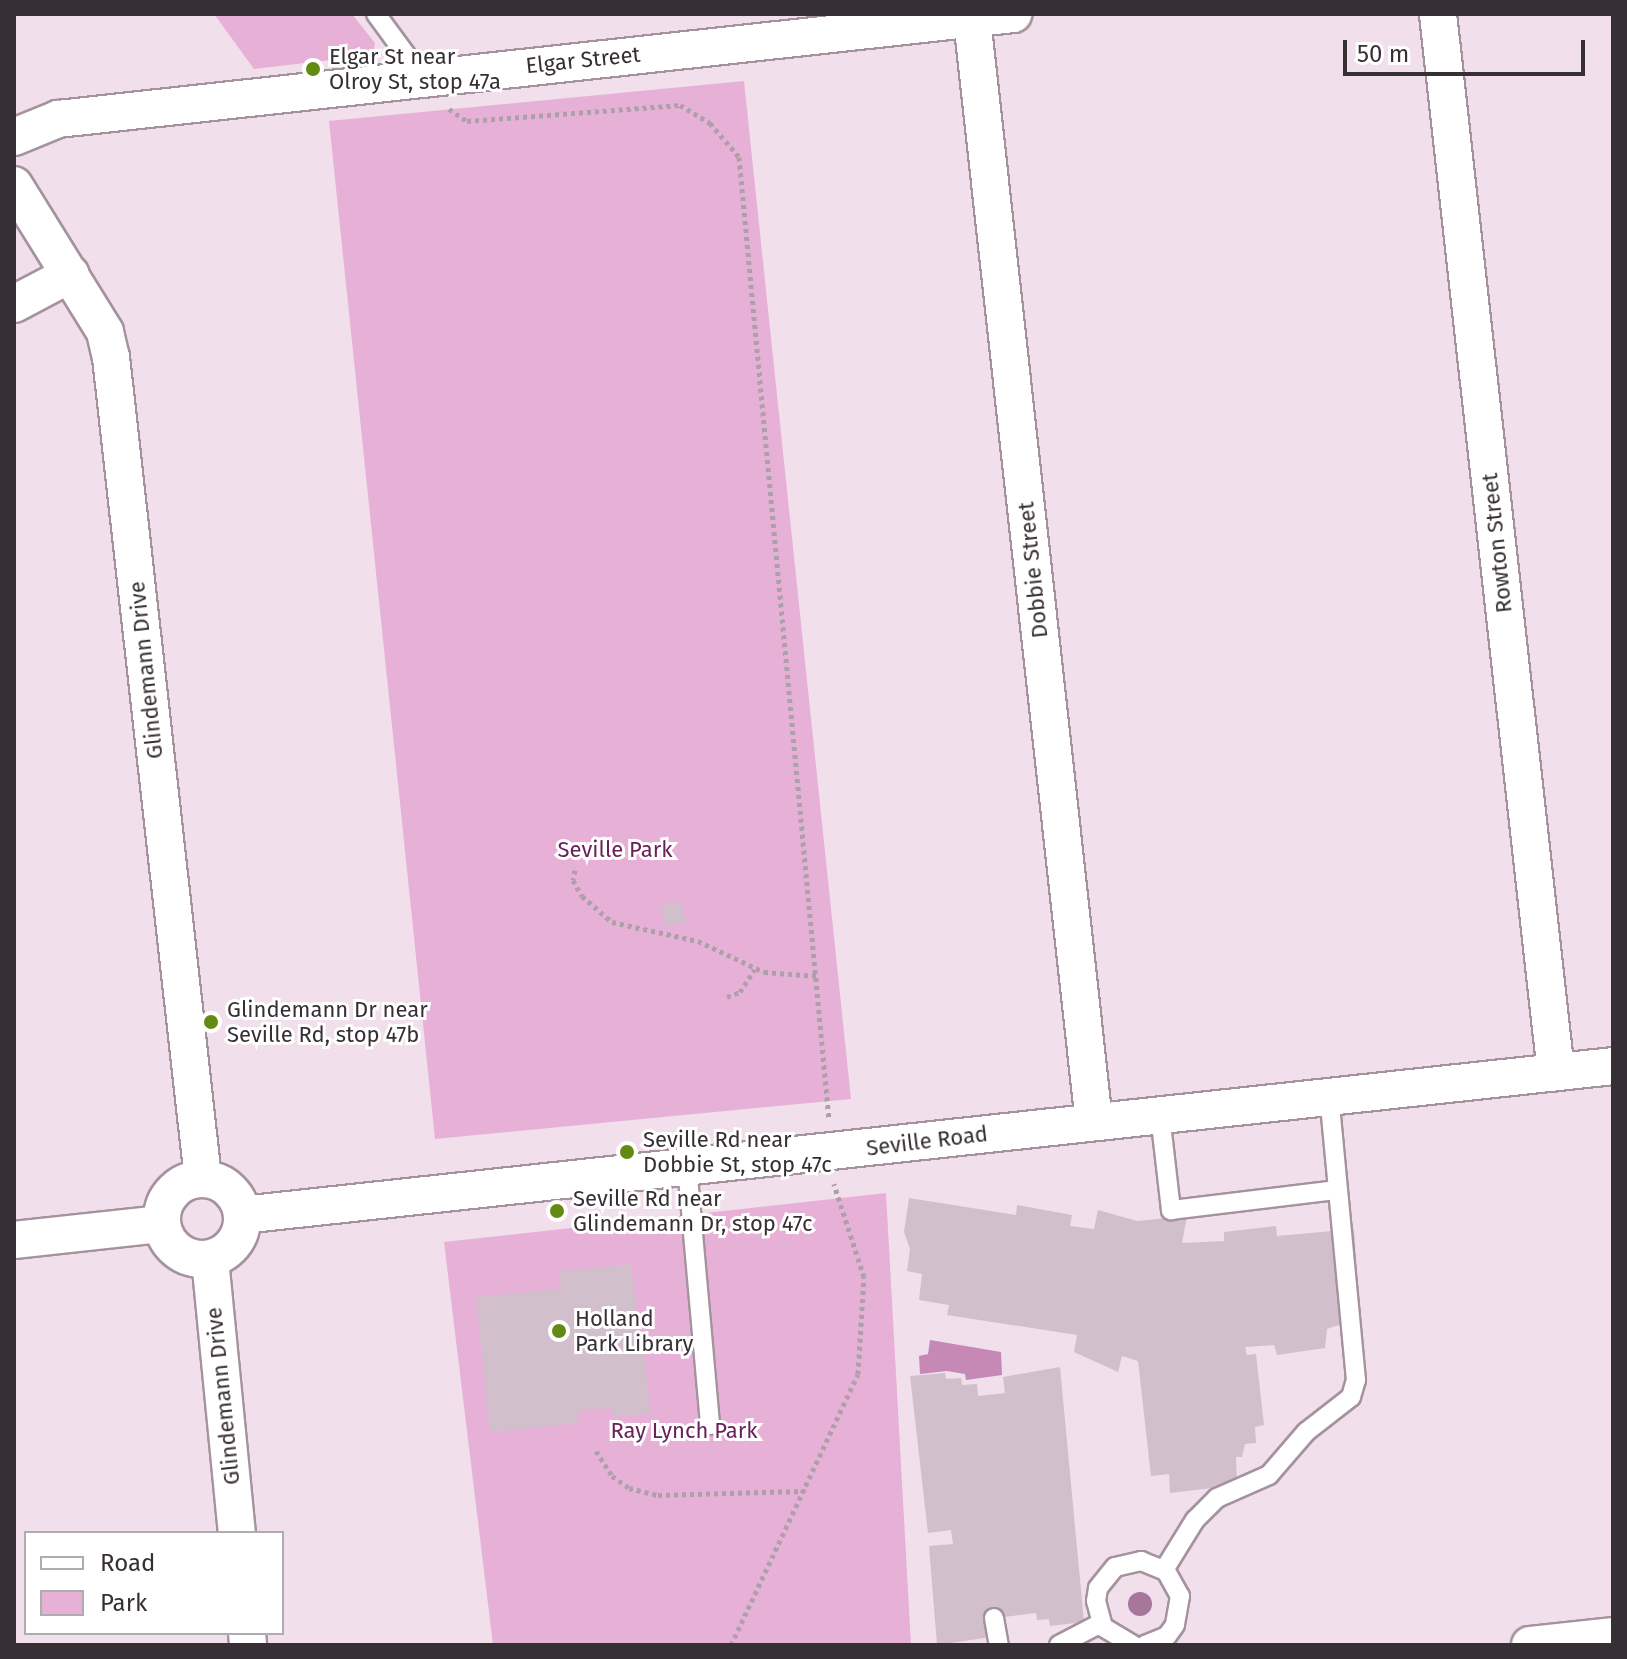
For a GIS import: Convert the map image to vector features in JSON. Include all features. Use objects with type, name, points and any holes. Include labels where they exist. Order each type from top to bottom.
[{"type":"street","name":"Elgar Street","points":[[14,137],[58,119],[1013,14]]},
{"type":"street","name":"Rowton Street","points":[[1438,14],[1556,1072]]},
{"type":"street","name":"Dobbie Street","points":[[972,19],[1094,1122]]},
{"type":"street","name":"Glindemann Drive","points":[[14,185],[105,332],[111,357],[203,1179]]},
{"type":"street","points":[[14,304],[71,274]]},
{"type":"street","name":"Seville Road","points":[[242,1215],[1613,1066]]},
{"type":"street","points":[[203,1179],[233,1194],[242,1215],[230,1248],[210,1259],[196,1259],[173,1247],[162,1224],[173,1192],[203,1179]]},
{"type":"street","points":[[14,1240],[162,1224]]},
{"type":"street","name":"Glindemann Drive","points":[[210,1259],[237,1531]]},
{"type":"street","points":[[1530,1645],[1613,1636]]},
{"type":"lane","points":[[376,14],[423,78]]},
{"type":"lane","points":[[1164,1570],[1195,1520],[1217,1498],[1269,1475],[1306,1432],[1351,1397],[1356,1380],[1329,1096]]},
{"type":"lane","points":[[1160,1115],[1171,1210],[1337,1190]]},
{"type":"lane","points":[[687,1166],[710,1425]]},
{"type":"lane","points":[[1133,1645],[1112,1637],[1101,1623],[1098,1588],[1115,1567],[1141,1561],[1164,1570],[1175,1582],[1180,1611],[1167,1636],[1145,1645]]},
{"type":"lane","points":[[994,1618],[999,1645]]},
{"type":"lane","points":[[1059,1645],[1101,1623]]},
{"type":"path","points":[[423,78],[453,114],[467,121],[680,105],[710,123],[739,157],[828,1077],[828,1152],[864,1277],[858,1374],[731,1645]]},
{"type":"path","points":[[575,870],[573,880],[582,896],[612,922],[698,941],[755,969],[817,976]]},
{"type":"path","points":[[727,997],[740,992],[755,969]]},
{"type":"path","points":[[596,1451],[612,1476],[650,1494],[805,1491]]},
{"type":"green space","points":[[214,14],[352,14],[375,43],[373,55],[254,69]]},
{"type":"green space","name":"Seville Park","points":[[744,81],[851,1099],[435,1139],[329,121]]},
{"type":"green space","name":"Ray Lynch Park","points":[[886,1193],[911,1645],[493,1645],[444,1242]]},
{"type":"shaded area","points":[[930,1340],[1001,1352],[1002,1375],[966,1380],[965,1374],[947,1371],[920,1374],[919,1356],[928,1354]]},
{"type":"building","points":[[682,902],[686,922],[665,926],[660,906]]},
{"type":"building","points":[[909,1198],[1016,1215],[1017,1205],[1072,1215],[1070,1226],[1094,1229],[1098,1210],[1137,1221],[1187,1216],[1182,1243],[1224,1241],[1224,1232],[1276,1226],[1277,1236],[1354,1229],[1360,1318],[1327,1329],[1325,1348],[1277,1355],[1274,1345],[1245,1347],[1247,1355],[1256,1354],[1264,1425],[1255,1427],[1256,1443],[1245,1444],[1242,1457],[1236,1457],[1237,1485],[1170,1493],[1169,1474],[1151,1476],[1138,1361],[1122,1356],[1118,1372],[1074,1352],[1077,1335],[947,1315],[949,1305],[919,1300],[922,1274],[907,1271],[910,1249],[904,1232]]},
{"type":"building","name":"Holland Park Library","points":[[631,1264],[651,1413],[613,1417],[612,1408],[577,1411],[579,1423],[490,1432],[476,1297],[561,1289],[559,1271]]},
{"type":"building","points":[[1060,1367],[1084,1622],[1050,1626],[1049,1619],[1037,1620],[1036,1613],[988,1619],[991,1637],[937,1645],[929,1546],[953,1544],[951,1530],[928,1533],[910,1376],[945,1373],[946,1379],[961,1378],[962,1385],[977,1384],[978,1396],[1005,1393],[1003,1377]]},
{"type":"place","name":"Elgar St near Olroy St, stop 47a","points":[[313,69]]},
{"type":"place","name":"Glindemann Dr near Seville Rd, stop 47b","points":[[211,1022]]},
{"type":"place","name":"Seville Rd near Dobbie St, stop 47c","points":[[627,1152]]},
{"type":"place","name":"Seville Rd near Glindemann Dr, stop 47c","points":[[557,1211]]},
{"type":"place","name":"Holland Park Library","points":[[559,1331]]}]
